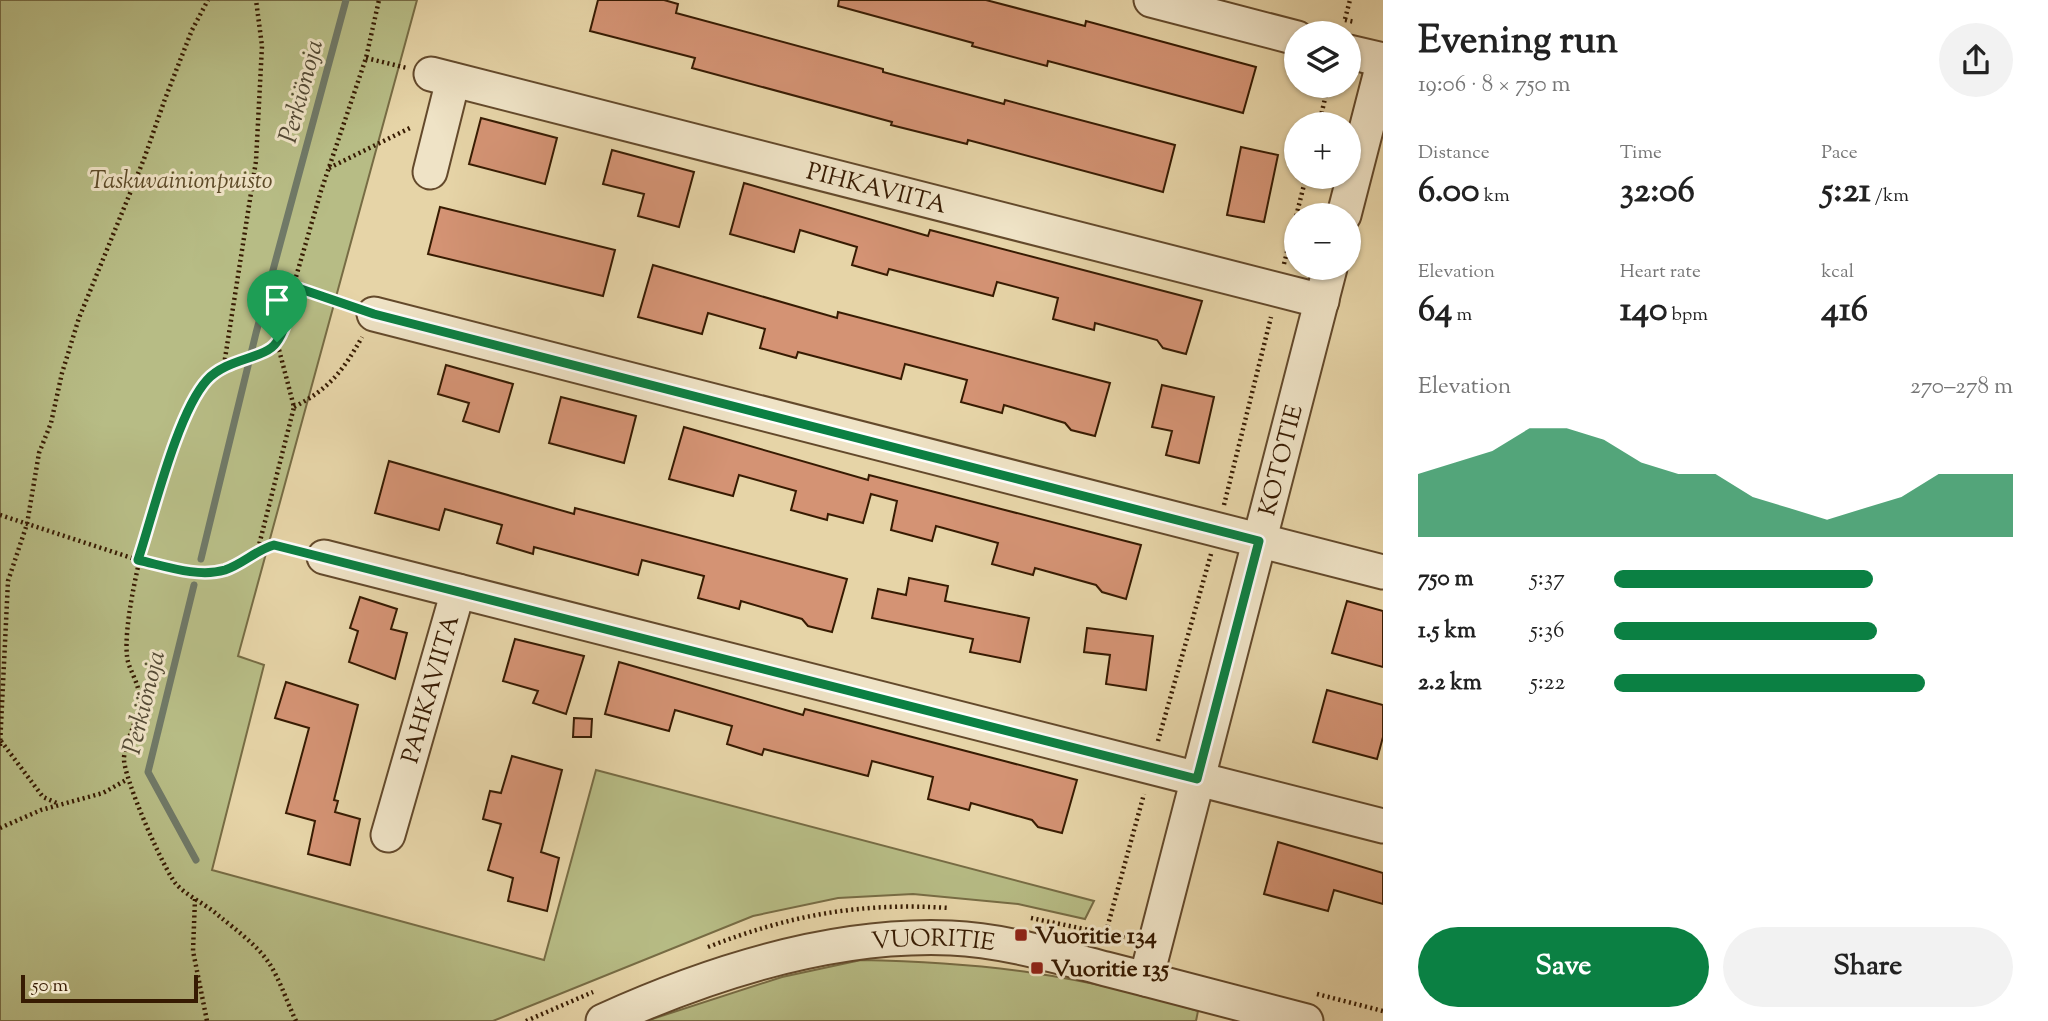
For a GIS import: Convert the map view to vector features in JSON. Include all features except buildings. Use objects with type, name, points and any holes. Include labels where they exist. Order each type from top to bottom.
[{"type":"street","points":[[1151,0],[1284,35]]},
{"type":"street","points":[[1347,203],[1383,62],[1361,56]]},
{"type":"street","points":[[430,172],[445,113],[442,77]]},
{"type":"street","name":"PIHKAVIITA","points":[[442,77],[1322,301]]},
{"type":"street","name":"KOTOTIE","points":[[1146,979],[1327,280]]},
{"type":"street","points":[[374,314],[1383,572]]},
{"type":"street","points":[[324,557],[458,591]]},
{"type":"street","name":"PAHKAVIITA","points":[[388,835],[458,591],[1383,826]]},
{"type":"street","name":"VUORITIE","points":[[603,1021],[692,983],[773,960],[868,942],[951,938],[1048,954],[1306,1021]]},
{"type":"path","points":[[60,804],[43,797],[0,743],[2,658],[8,581],[27,524],[40,453],[51,424],[55,397],[79,318],[144,159],[192,30],[208,0]]},
{"type":"path","points":[[224,366],[256,161],[262,46],[256,0]]},
{"type":"path","points":[[258,549],[294,407],[277,342],[329,168],[366,58],[379,0]]},
{"type":"path","points":[[1344,21],[1350,0]]},
{"type":"path","points":[[366,58],[442,77]]},
{"type":"path","points":[[329,168],[445,113]]},
{"type":"path","points":[[294,407],[315,396],[344,370],[374,314],[295,287]]},
{"type":"path","points":[[277,342],[262,354],[241,358],[224,366],[206,380],[187,410],[138,560],[127,656],[139,694],[137,719],[128,736],[124,760],[126,780],[176,883],[217,914],[268,962],[296,1021]]},
{"type":"path","points":[[0,514],[138,560],[206,573],[226,569],[258,549],[274,545],[324,557]]},
{"type":"path","points":[[0,828],[60,804],[103,793],[126,780]]},
{"type":"path","points":[[195,898],[192,951],[207,1021]]},
{"type":"green space","name":"Taskuvainionpuisto","points":[[0,0],[417,0],[238,656],[264,665],[212,870],[544,960],[596,770],[1094,901],[1085,919],[1018,904],[913,894],[838,898],[753,916],[493,1021],[0,1021]]},
{"type":"green space","points":[[861,960],[949,964],[1032,973],[1113,988],[1198,1011],[1196,1021],[646,1021],[782,977]]},
{"type":"waterway","name":"Perkiönoja","points":[[201,559],[256,333],[346,0]]},
{"type":"waterway","name":"Perkiönoja","points":[[194,585],[148,772],[196,860]]},
{"type":"place","name":"Vuoritie 134","points":[[1021,935]]},
{"type":"place","name":"Vuoritie 135","points":[[1037,968]]},
{"type":"route","points":[[295,287],[374,314],[1259,541],[1197,779],[274,545],[258,549],[226,569],[206,573],[138,560],[187,410],[206,380],[224,366],[241,358],[262,354],[277,342],[295,287]]}]
